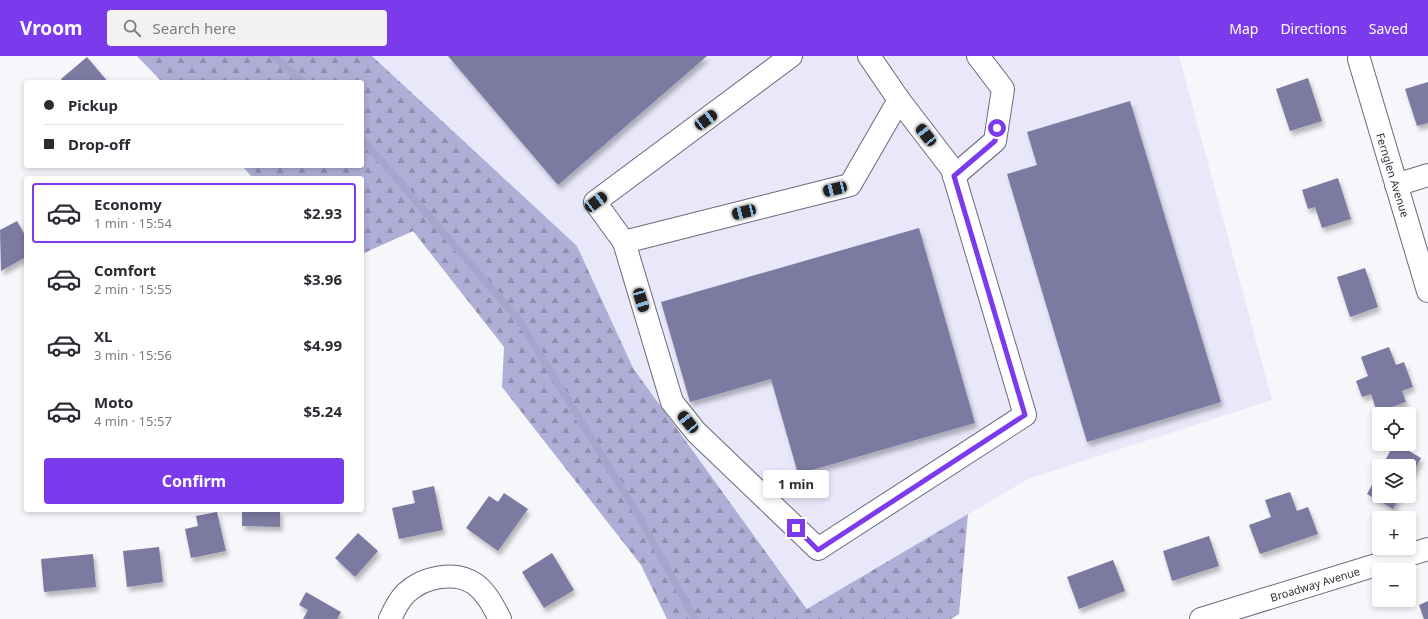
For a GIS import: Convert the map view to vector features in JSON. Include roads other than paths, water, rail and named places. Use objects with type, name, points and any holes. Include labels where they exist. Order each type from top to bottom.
[{"type":"street","points":[[791,56],[596,202],[624,242],[672,402],[696,432],[818,550],[1025,415],[952,169],[899,100],[868,56]]},
{"type":"street","points":[[954,176],[995,141],[1003,89],[978,56]]},
{"type":"street","name":"Fernglen Avenue","points":[[1359,59],[1428,291]]},
{"type":"street","points":[[624,242],[850,185],[899,100]]},
{"type":"street","points":[[1396,185],[1428,175]]},
{"type":"street","name":"Broadway Avenue","points":[[1201,619],[1428,549]]},
{"type":"street","points":[[390,619],[406,594],[416,585],[430,579],[443,576],[458,577],[474,583],[483,591],[500,619]]},
{"type":"waterway","points":[[273,56],[301,80]]},
{"type":"waterway","points":[[364,141],[519,320],[637,513],[695,619]]}]
